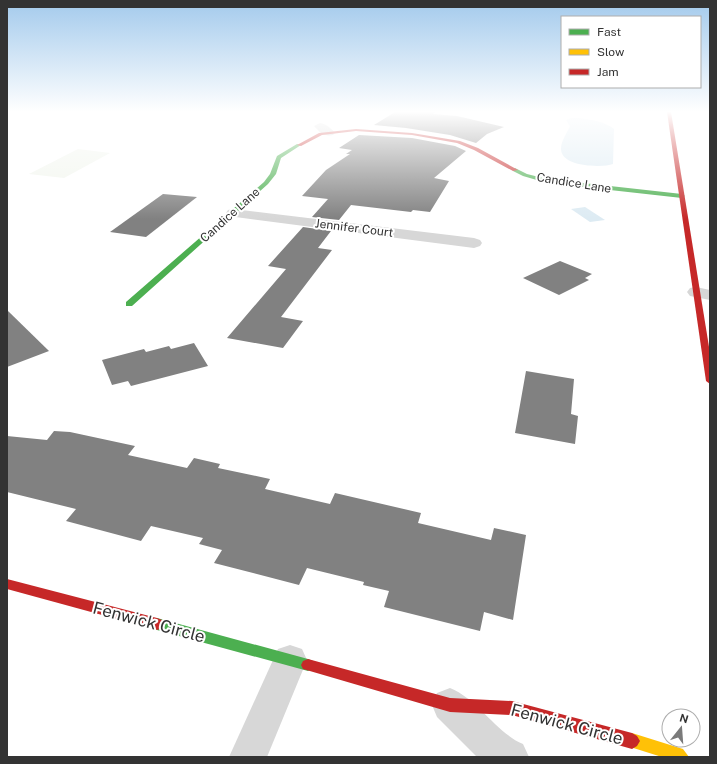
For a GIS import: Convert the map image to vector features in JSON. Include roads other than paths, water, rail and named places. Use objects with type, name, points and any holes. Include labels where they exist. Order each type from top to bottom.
[{"type":"street","name":"Candice Lane","points":[[129,304],[266,183],[273,174],[279,157],[293,148]]},
{"type":"street","name":"Candice Lane","points":[[473,148],[524,175],[547,181],[682,196]]},
{"type":"street","points":[[675,148],[682,196],[703,293],[710,381]]},
{"type":"street","name":"Jennifer Court","points":[[233,213],[474,243]]},
{"type":"street","name":"Fenwick Circle","points":[[7,584],[290,660],[450,705],[512,708],[678,754],[681,757]]},
{"type":"street","points":[[248,757],[290,660]]},
{"type":"street","name":"Fenwick Circle","points":[[450,705],[500,754],[510,757]]}]
